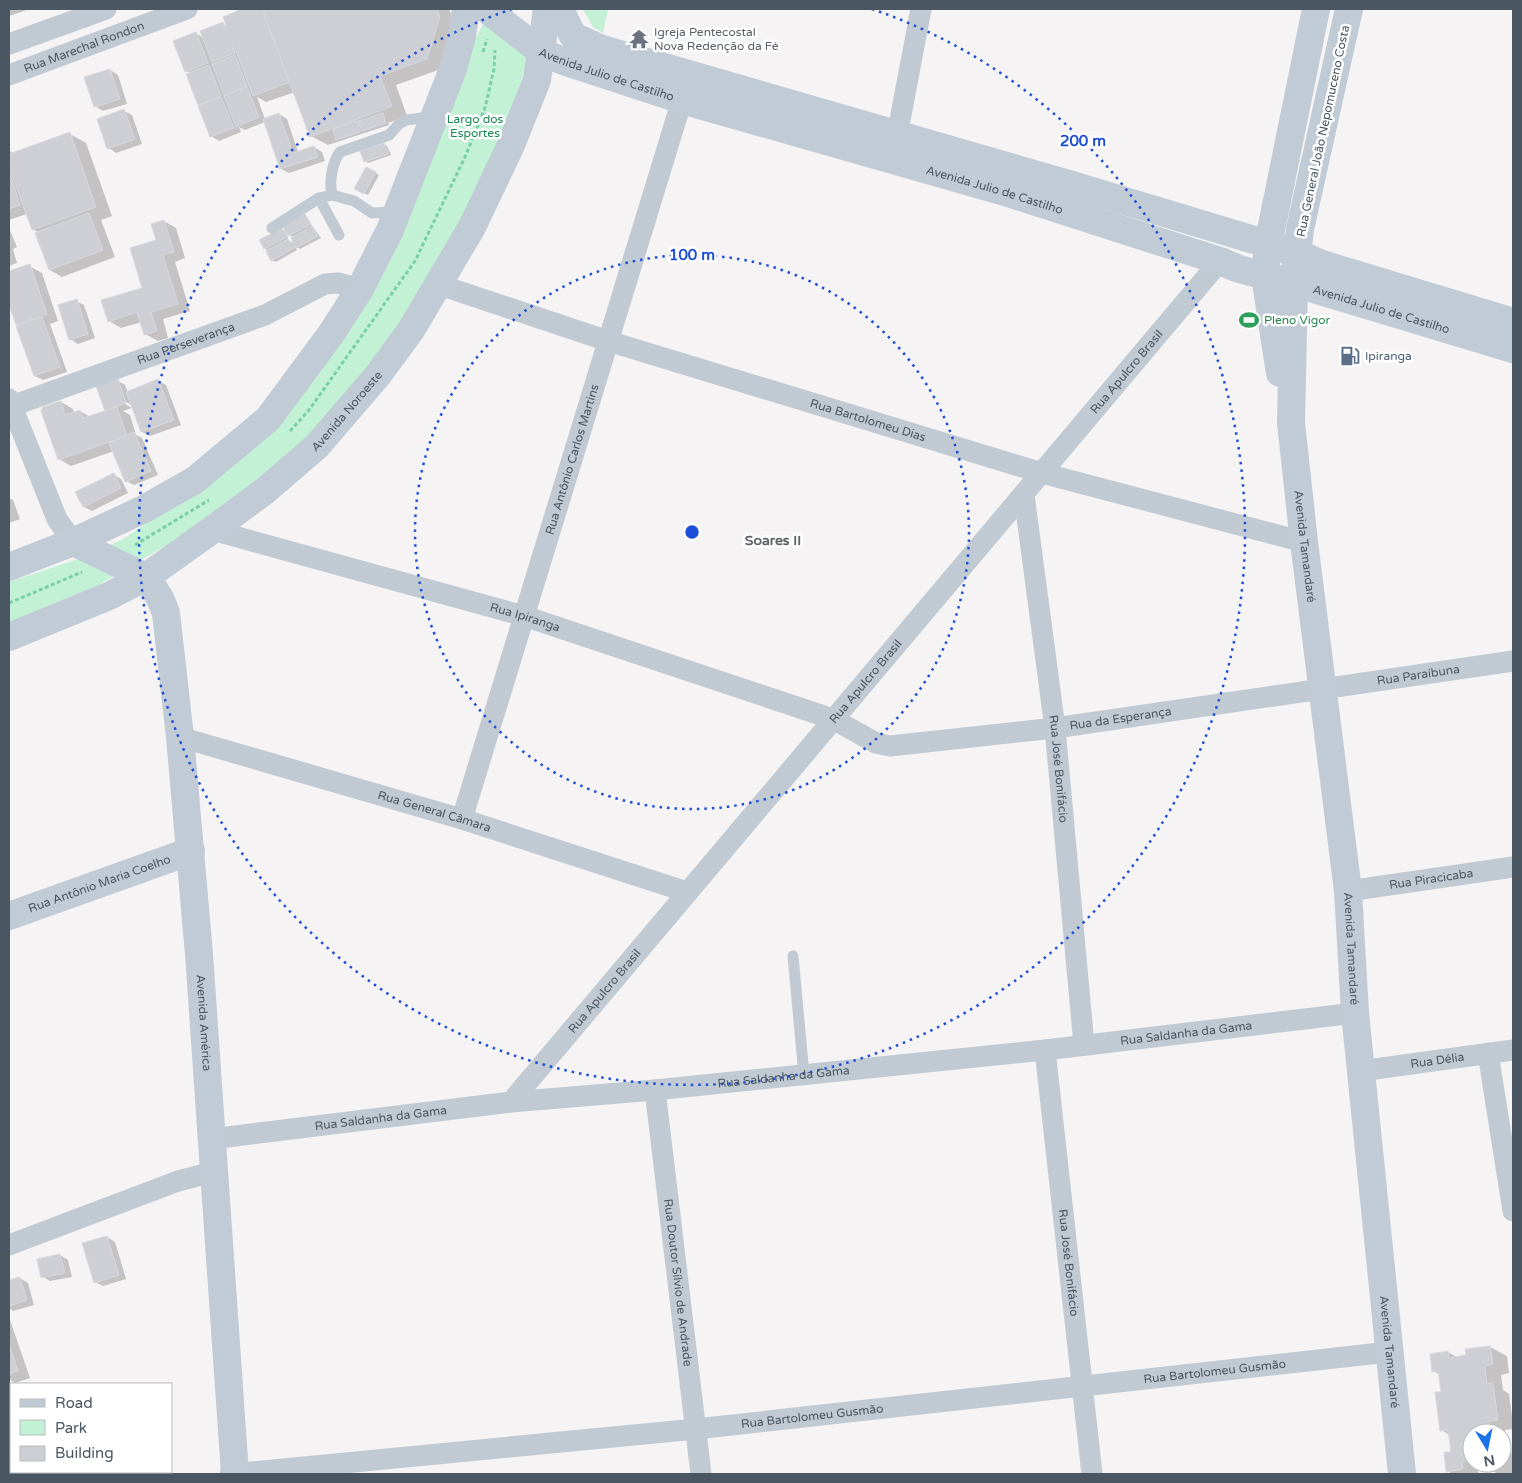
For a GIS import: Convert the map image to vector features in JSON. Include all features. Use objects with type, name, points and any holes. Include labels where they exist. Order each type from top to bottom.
[{"type":"main road","points":[[9,567],[73,542],[144,510],[195,480],[268,419],[331,334],[360,289],[397,212],[434,120],[453,69],[462,36],[466,9]]},
{"type":"main road","name":"Avenida Julio de Castilho","points":[[486,9],[543,53],[682,100],[1005,192],[1220,261],[1239,269],[1294,283],[1513,349]]},
{"type":"main road","name":"Avenida Noroeste","points":[[9,637],[109,596],[146,577],[266,490],[317,446],[378,375],[411,330],[472,227],[511,146],[537,80],[543,53],[547,9]]},
{"type":"main road","name":"Avenida Julio de Castilho","points":[[560,9],[573,36],[602,50],[1072,185],[1297,253],[1322,264],[1513,322]]},
{"type":"main road","points":[[1268,245],[1316,9]]},
{"type":"main road","name":"Rua General João Nepomuceno Costa","points":[[1297,253],[1304,211],[1349,9]]},
{"type":"main road","points":[[1304,211],[1300,187],[1329,60],[1324,51],[1307,53]]},
{"type":"main road","name":"Avenida Tamandaré","points":[[1268,245],[1265,276],[1278,363],[1291,423],[1348,891],[1360,1071],[1402,1474]]},
{"type":"main road","name":"Avenida Tamandaré","points":[[1291,423],[1294,283],[1297,253]]},
{"type":"main road","points":[[73,542],[146,577]]},
{"type":"main road","name":"Avenida América","points":[[146,577],[160,598],[166,613],[180,737],[191,852],[233,1474]]},
{"type":"main road","name":"Rua Antônio Maria Coelho","points":[[9,916],[191,852]]},
{"type":"street","points":[[9,44],[106,9]]},
{"type":"street","name":"Rua Marechal Rondon","points":[[9,75],[187,9]]},
{"type":"street","points":[[897,136],[921,9]]},
{"type":"street","name":"Rua Antônio Carlos Martins","points":[[462,819],[682,100]]},
{"type":"street","name":"Rua Apulcro Brasil","points":[[511,1102],[1220,261]]},
{"type":"street","name":"Rua Perseverança","points":[[10,404],[265,315],[325,284],[338,283],[360,289]]},
{"type":"street","name":"Rua Bartolomeu Dias","points":[[437,284],[608,341],[1042,473],[1304,542]]},
{"type":"street","points":[[10,404],[57,519],[73,542]]},
{"type":"street","name":"Rua José Bonifácio","points":[[1024,495],[1054,728],[1084,1045]]},
{"type":"street","name":"Rua Ipiranga","points":[[212,530],[524,616],[833,719]]},
{"type":"street","name":"Rua Paraíbuna","points":[[1323,690],[1513,661]]},
{"type":"street","name":"Rua da Esperança","points":[[833,719],[876,743],[890,746],[1054,728],[1323,690]]},
{"type":"street","name":"Rua General Câmara","points":[[180,737],[462,819],[687,892]]},
{"type":"street","name":"Rua Piracicaba","points":[[1348,891],[1513,867]]},
{"type":"street","name":"Rua Saldanha da Gama","points":[[211,1139],[511,1102],[656,1090],[1045,1050],[1355,1013]]},
{"type":"street","name":"Rua José Bonifácio","points":[[1045,1050],[1092,1474]]},
{"type":"street","name":"Rua Délia","points":[[1360,1071],[1513,1050]]},
{"type":"street","points":[[1488,1053],[1513,1211]]},
{"type":"street","name":"Rua Doutor Sílvio de Andrade","points":[[656,1090],[701,1474]]},
{"type":"street","points":[[9,1245],[178,1181],[213,1172]]},
{"type":"street","name":"Rua Bartolomeu Gusmão","points":[[233,1474],[696,1428],[1389,1352]]},
{"type":"lane","points":[[332,195],[332,176],[336,158],[340,152],[389,135],[406,120],[427,118],[434,120]]},
{"type":"lane","points":[[272,228],[319,198],[332,195],[354,201],[372,213],[397,212]]},
{"type":"lane","points":[[319,198],[339,235]]},
{"type":"lane","points":[[793,956],[804,1075]]},
{"type":"path","points":[[9,603],[85,570]]},
{"type":"green space","points":[[583,9],[608,9],[603,33],[593,27]]},
{"type":"green space","name":"Largo dos Esportes","points":[[485,20],[531,50],[503,138],[461,230],[401,325],[311,436],[203,524],[95,587],[9,624],[9,582],[84,557],[125,538],[203,484],[412,211],[474,41]]},
{"type":"building","points":[[242,9],[262,9],[290,82],[253,96],[223,17]]},
{"type":"building","points":[[262,9],[437,9],[440,17],[427,59],[380,76],[392,106],[310,137]]},
{"type":"building","points":[[223,22],[235,53],[212,62],[200,31]]},
{"type":"building","points":[[196,32],[208,63],[185,72],[173,41]]},
{"type":"building","points":[[235,55],[247,86],[224,95],[212,64]]},
{"type":"building","points":[[209,65],[221,96],[198,105],[186,74]]},
{"type":"building","points":[[110,69],[120,99],[94,107],[84,77]]},
{"type":"building","points":[[247,87],[259,117],[236,127],[224,96]]},
{"type":"building","points":[[221,97],[234,128],[210,137],[198,106]]},
{"type":"building","points":[[124,109],[135,139],[107,149],[97,119]]},
{"type":"building","points":[[279,113],[293,153],[314,146],[318,157],[280,169],[263,119]]},
{"type":"building","points":[[383,113],[386,123],[362,131],[358,121]]},
{"type":"building","points":[[357,121],[360,132],[336,140],[333,129]]},
{"type":"building","points":[[70,132],[96,207],[32,230],[9,166],[9,154]]},
{"type":"building","points":[[384,143],[388,154],[364,162],[360,151]]},
{"type":"building","points":[[366,167],[376,172],[364,194],[354,189]]},
{"type":"building","points":[[9,170],[20,205],[9,209]]},
{"type":"building","points":[[89,213],[103,250],[49,270],[35,233]]},
{"type":"building","points":[[305,214],[311,224],[288,236],[283,226]]},
{"type":"building","points":[[164,220],[174,252],[163,255],[178,304],[151,312],[157,331],[144,335],[137,312],[108,322],[101,300],[142,288],[130,248],[156,240],[151,224]]},
{"type":"building","points":[[312,226],[318,236],[296,248],[291,238]]},
{"type":"building","points":[[282,228],[287,237],[264,249],[259,240]]},
{"type":"building","points":[[288,239],[294,248],[271,261],[266,251]]},
{"type":"building","points":[[30,264],[47,314],[16,325],[9,305],[9,271]]},
{"type":"building","points":[[77,299],[88,334],[69,340],[58,305]]},
{"type":"building","points":[[42,317],[60,367],[34,376],[16,326]]},
{"type":"building","points":[[118,379],[126,403],[105,411],[96,386]]},
{"type":"building","points":[[158,379],[174,420],[141,432],[126,392]]},
{"type":"building","points":[[61,401],[65,415],[80,410],[83,418],[117,407],[127,436],[58,460],[41,411],[43,407]]},
{"type":"building","points":[[134,432],[151,471],[125,482],[109,443]]},
{"type":"building","points":[[114,473],[121,488],[83,507],[75,492]]},
{"type":"building","points":[[107,1236],[119,1275],[94,1283],[82,1243]]},
{"type":"building","points":[[60,1254],[65,1273],[41,1278],[37,1259]]},
{"type":"building","points":[[20,1277],[27,1300],[9,1306],[9,1280]]},
{"type":"building","points":[[9,1344],[18,1371],[9,1374]]},
{"type":"building","points":[[1490,1346],[1493,1364],[1485,1366],[1487,1384],[1493,1383],[1498,1420],[1489,1421],[1489,1423],[1462,1423],[1462,1469],[1446,1472],[1444,1452],[1451,1452],[1448,1430],[1440,1431],[1435,1392],[1441,1392],[1438,1371],[1432,1372],[1430,1354],[1448,1351],[1449,1358],[1466,1355],[1465,1349]]},
{"type":"place","name":"Igreja Pentecostal Nova Redenção da Fé","points":[[639,39]]},
{"type":"place","name":"Pleno Vigor","points":[[1249,320]]},
{"type":"place","name":"Ipiranga","points":[[1350,356]]},
{"type":"district","name":"Soares II","points":[[773,540]]}]
